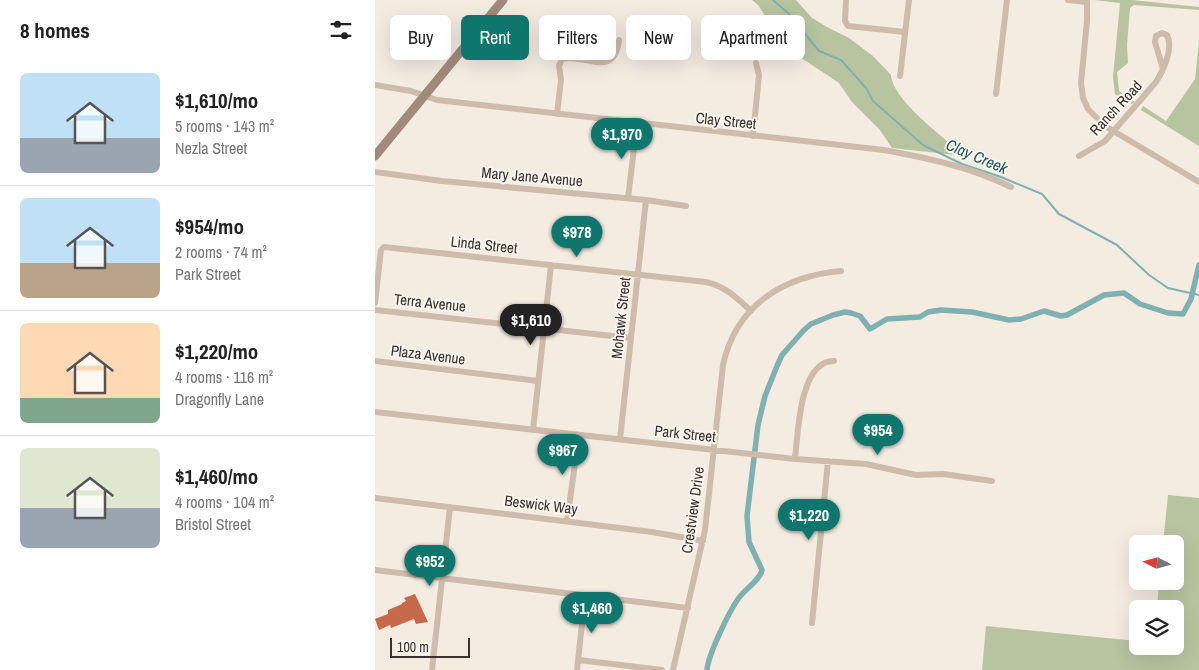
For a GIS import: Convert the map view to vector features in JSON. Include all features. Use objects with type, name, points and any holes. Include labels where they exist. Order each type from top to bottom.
[{"type":"main road","points":[[375,156],[503,0]]},
{"type":"street","points":[[846,0],[845,21],[848,26],[905,32]]},
{"type":"street","points":[[901,76],[909,0]]},
{"type":"street","points":[[996,94],[1007,0]]},
{"type":"street","points":[[1068,0],[1087,1],[1082,91],[1093,116],[1114,131],[1199,182]]},
{"type":"street","name":"Ranch Road","points":[[1079,156],[1097,146],[1114,131],[1156,82],[1163,68],[1169,40],[1167,35],[1161,33],[1156,36],[1155,42],[1163,68]]},
{"type":"street","points":[[557,114],[561,80],[559,66],[563,59],[570,58],[607,63],[615,56],[619,40]]},
{"type":"street","points":[[753,136],[759,75],[756,63]]},
{"type":"street","name":"Clay Street","points":[[375,85],[399,88],[437,100],[637,124],[883,150],[937,160],[1011,187]]},
{"type":"street","points":[[628,198],[637,124]]},
{"type":"street","name":"Mary Jane Avenue","points":[[375,172],[442,181],[628,198],[686,206]]},
{"type":"street","name":"Mohawk Street","points":[[620,439],[646,200]]},
{"type":"street","name":"Linda Street","points":[[375,302],[381,250],[384,247],[715,284],[731,293],[751,311]]},
{"type":"street","points":[[533,430],[551,265]]},
{"type":"street","name":"Crestview Drive","points":[[673,670],[703,541],[725,356],[734,333],[751,311],[767,295],[789,282],[813,274],[841,271]]},
{"type":"street","name":"Terra Avenue","points":[[375,310],[631,338]]},
{"type":"street","name":"Plaza Avenue","points":[[375,361],[538,380]]},
{"type":"street","points":[[795,459],[805,386],[819,366],[834,361]]},
{"type":"street","name":"Park Street","points":[[375,412],[795,459],[866,464],[916,475],[943,474],[992,481]]},
{"type":"street","points":[[567,521],[579,435]]},
{"type":"street","points":[[812,623],[828,461]]},
{"type":"street","name":"Beswick Way","points":[[375,498],[651,532],[703,541]]},
{"type":"street","points":[[432,670],[450,506]]},
{"type":"street","points":[[375,570],[688,608]]},
{"type":"street","points":[[577,670],[585,596]]},
{"type":"street","points":[[579,660],[662,670]]},
{"type":"green space","points":[[752,0],[796,0],[812,18],[849,38],[873,56],[891,75],[894,85],[910,107],[965,156],[892,148],[880,130],[852,102],[839,83],[804,60],[805,15],[764,15],[759,6]]},
{"type":"green space","points":[[1094,0],[1132,0],[1199,7],[1199,10],[1134,5],[1130,8],[1127,45],[1128,63],[1117,72],[1119,91],[1135,102],[1132,104],[1115,94],[1113,77],[1120,3]]},
{"type":"green space","points":[[1199,42],[1199,146],[1141,110],[1143,106],[1166,121],[1195,79]]},
{"type":"green space","points":[[1168,495],[1199,498],[1199,670],[982,670],[986,626],[1129,640],[1129,655],[1184,655],[1184,600],[1158,600],[1158,590],[1184,590],[1184,535],[1164,535]]},
{"type":"building","points":[[415,594],[428,622],[416,624],[414,619],[391,628],[390,625],[379,630],[375,619],[388,614],[388,610],[406,601],[404,598]]},
{"type":"waterway","name":"Clay Creek","points":[[773,0],[788,13],[819,51],[841,60],[866,88],[873,101],[923,145],[962,164],[1001,177],[1042,194],[1059,214],[1117,245],[1149,275],[1168,288],[1199,295]]},
{"type":"waterway","points":[[707,670],[715,644],[729,613],[738,599],[761,574],[762,570],[749,542],[747,516],[758,425],[765,396],[782,355],[811,324],[845,312],[860,316],[870,329],[887,319],[920,317],[928,312],[941,310],[972,312],[1009,320],[1021,319],[1044,311],[1061,316],[1067,315],[1104,295],[1124,293],[1140,304],[1168,313],[1183,314],[1191,299],[1199,265]]}]
